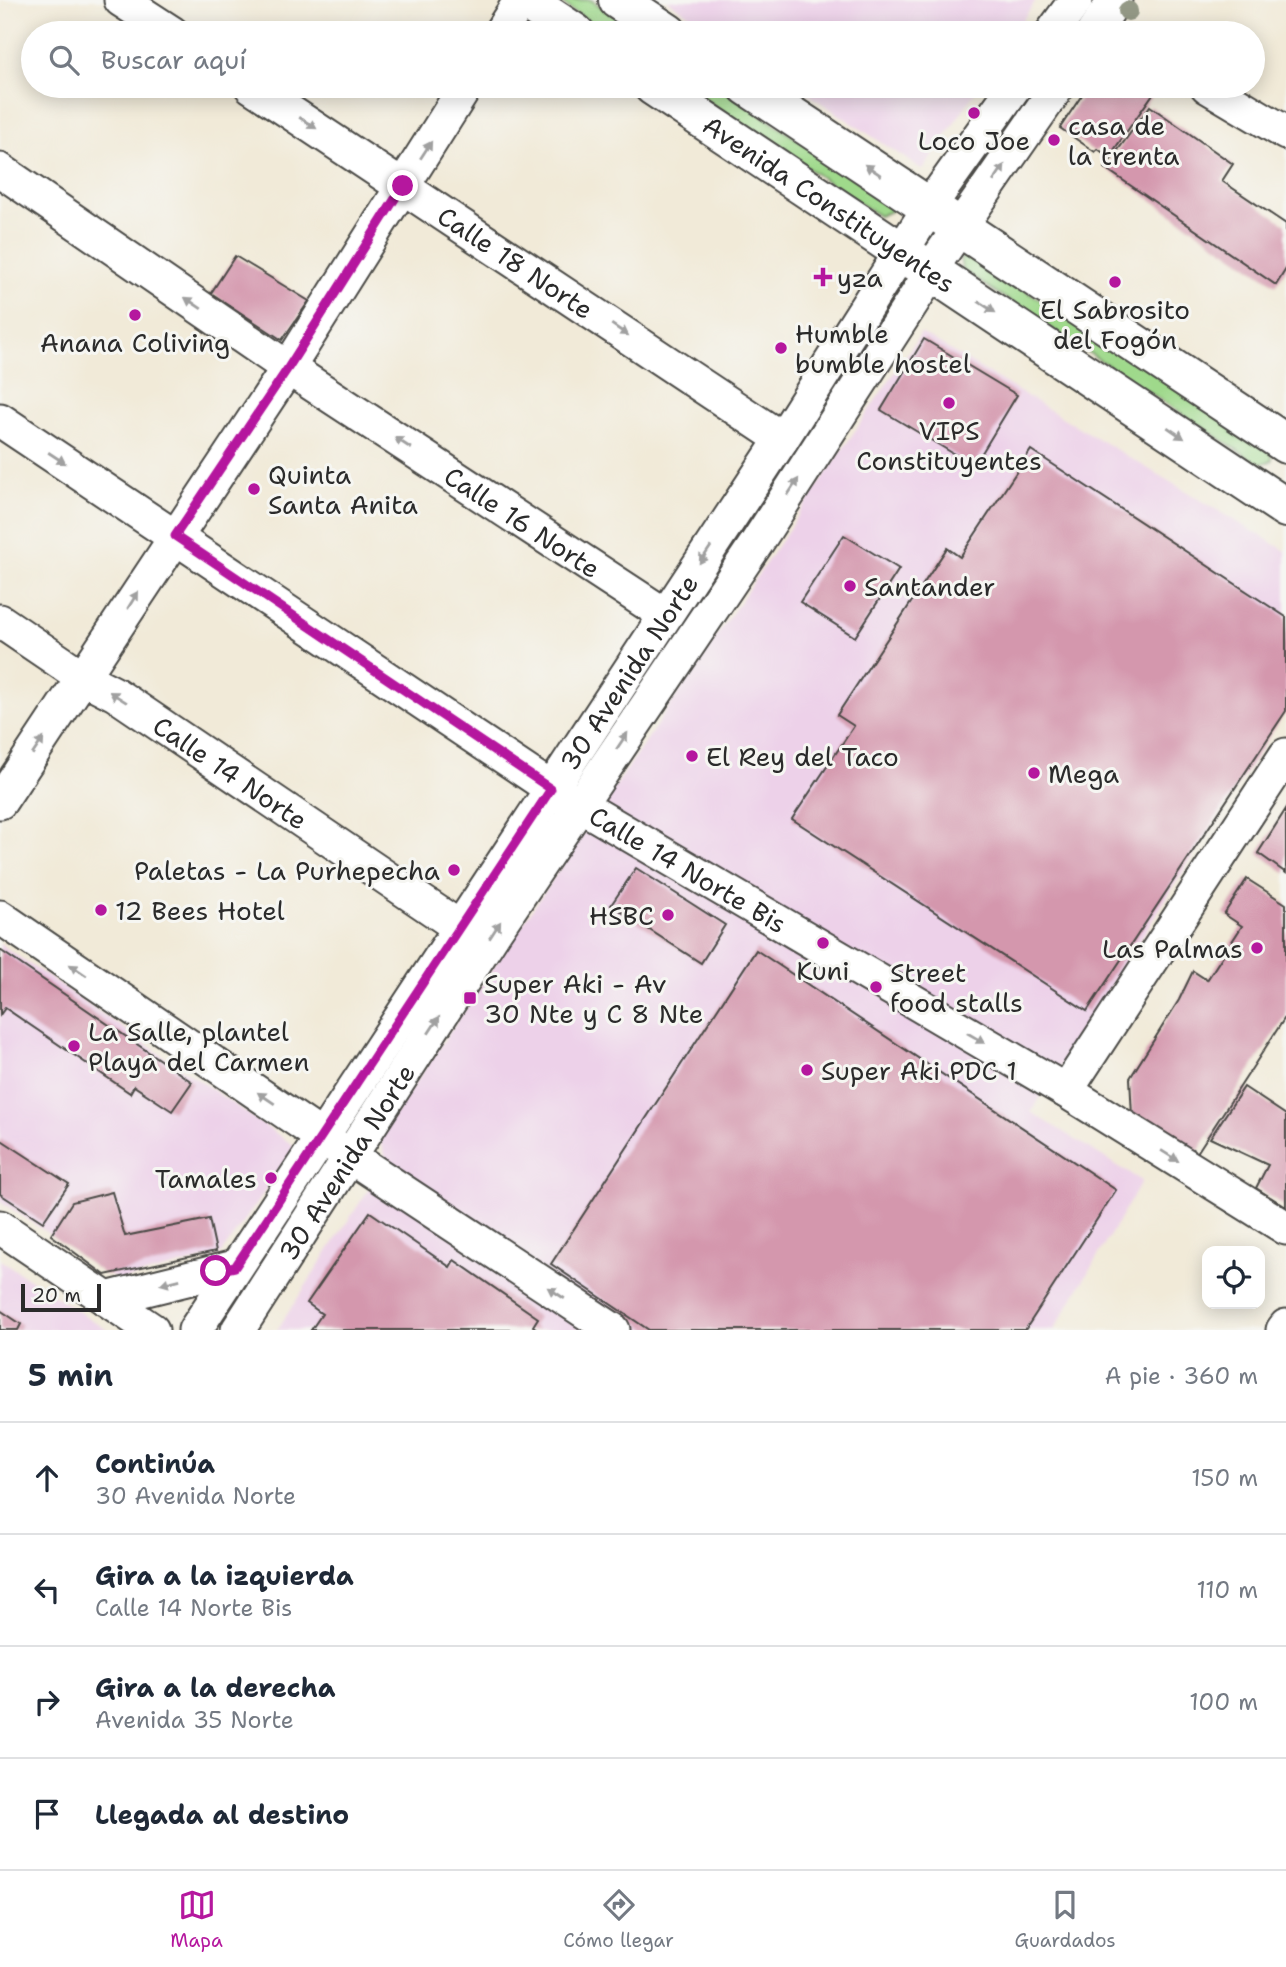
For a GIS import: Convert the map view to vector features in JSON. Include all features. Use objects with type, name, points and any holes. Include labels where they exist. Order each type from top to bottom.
[{"type":"main road","points":[[523,0],[556,21]]},
{"type":"main road","points":[[618,0],[650,21]]},
{"type":"main road","name":"Avenida Constituyentes","points":[[671,98],[916,260],[1282,495]]},
{"type":"main road","name":"Avenida Constituyentes","points":[[765,98],[1286,444]]},
{"type":"street","points":[[121,0],[153,21]]},
{"type":"street","points":[[508,21],[523,0]]},
{"type":"street","points":[[1061,21],[1076,0]]},
{"type":"street","name":"Calle 18 Norte","points":[[269,98],[782,439]]},
{"type":"street","points":[[0,802],[288,368],[458,98]]},
{"type":"street","name":"30 Avenida Norte","points":[[945,218],[1009,98]]},
{"type":"street","name":"30 Avenida Norte","points":[[239,1330],[351,1157],[566,796],[665,614],[782,439],[945,218],[1048,98]]},
{"type":"street","points":[[1227,98],[1286,133]]},
{"type":"street","name":"Calle 16 Norte","points":[[0,170],[288,368],[665,614]]},
{"type":"street","name":"30 Avenida Norte","points":[[195,1330],[459,927],[566,796],[756,544],[924,284],[916,260]]},
{"type":"street","name":"Calle 14 Norte Bis","points":[[0,420],[566,796],[1066,1091],[1286,1228]]},
{"type":"street","name":"Calle 14 Norte","points":[[0,621],[84,678],[115,694],[459,927]]},
{"type":"street","points":[[1066,1091],[1286,755]]},
{"type":"street","points":[[0,917],[351,1157],[613,1330]]},
{"type":"street","points":[[0,1227],[152,1330]]},
{"type":"street","points":[[106,1298],[235,1267]]},
{"type":"shaded area","points":[[667,0],[1036,0],[1022,21],[699,21]]},
{"type":"shaded area","points":[[814,98],[971,98],[923,170]]},
{"type":"shaded area","points":[[921,333],[1286,551],[1286,710],[1031,1112],[1142,1181],[1054,1330],[277,1330],[387,1161],[379,1137]]},
{"type":"shaded area","name":"La Salle, plantel Playa del Carmen","points":[[0,944],[296,1147],[220,1255],[119,1281],[0,1201]]},
{"type":"shaded area","points":[[0,1260],[107,1330],[0,1330]]},
{"type":"green space","points":[[557,0],[591,0],[622,21],[588,21]]},
{"type":"green space","points":[[703,98],[736,98],[887,200],[891,211],[879,216]]},
{"type":"green space","points":[[960,257],[976,259],[1272,447],[1272,461],[1259,464],[962,270]]},
{"type":"building","points":[[1080,98],[1150,98],[1109,157],[1098,149],[1095,152],[1060,128]]},
{"type":"building","points":[[1150,106],[1233,164],[1222,181],[1286,224],[1286,269],[1276,285],[1105,168]]},
{"type":"building","points":[[235,256],[309,301],[282,340],[211,293]]},
{"type":"building","name":"VIPS Constituyentes","points":[[924,339],[1017,395],[974,466],[881,410]]},
{"type":"building","name":"Mega","points":[[1031,450],[1286,617],[1286,711],[1087,1011],[792,819],[854,726],[837,715],[947,548],[960,557]]},
{"type":"building","name":"Santander","points":[[844,535],[899,569],[855,637],[800,602]]},
{"type":"building","points":[[1286,809],[1286,873],[1258,853]]},
{"type":"building","name":"HSBC","points":[[636,868],[725,925],[701,963],[611,905]]},
{"type":"building","points":[[1247,879],[1286,904],[1286,1016],[1195,1156],[1132,1116],[1130,1078],[1179,1000],[1193,971],[1207,980],[1242,926],[1224,914]]},
{"type":"building","points":[[0,950],[192,1082],[172,1111],[134,1086],[130,1093],[5,1008],[0,1015]]},
{"type":"building","name":"Super Aki PDC 1","points":[[756,950],[1116,1190],[1025,1330],[649,1330],[551,1264]]},
{"type":"building","points":[[1244,1087],[1286,1115],[1286,1207],[1256,1188],[1268,1165],[1210,1138]]},
{"type":"building","points":[[0,1139],[69,1184],[43,1222],[0,1194]]},
{"type":"building","points":[[112,1192],[125,1236],[209,1219],[216,1251],[105,1275],[51,1235],[72,1202]]},
{"type":"building","points":[[370,1212],[450,1267],[454,1260],[538,1318],[533,1326],[538,1330],[311,1330],[322,1314],[307,1303]]},
{"type":"building","points":[[0,1310],[21,1324],[18,1330],[0,1330]]},
{"type":"place","name":"Loco Joe","points":[[974,113]]},
{"type":"place","name":"casa de la trenta","points":[[1054,140]]},
{"type":"place","name":"yza","points":[[823,277]]},
{"type":"place","name":"El Sabrosito del Fogón","points":[[1115,282]]},
{"type":"place","name":"Anana Coliving","points":[[135,315]]},
{"type":"place","name":"Humble bumble hostel","points":[[781,348]]},
{"type":"place","name":"VIPS Constituyentes","points":[[949,403]]},
{"type":"place","name":"Quinta Santa Anita","points":[[254,489]]},
{"type":"place","name":"Santander","points":[[850,586]]},
{"type":"place","name":"El Rey del Taco","points":[[692,756]]},
{"type":"place","name":"Mega","points":[[1034,773]]},
{"type":"place","name":"Paletas - La Purhepecha","points":[[454,870]]},
{"type":"place","name":"12 Bees Hotel","points":[[101,910]]},
{"type":"place","name":"HSBC","points":[[668,915]]},
{"type":"place","name":"Kuni","points":[[823,943]]},
{"type":"place","name":"Las Palmas","points":[[1257,948]]},
{"type":"place","name":"Street food stalls","points":[[876,987]]},
{"type":"place","name":"Super Aki - Av 30 Nte y C 8 Nte","points":[[470,998]]},
{"type":"place","name":"La Salle, plantel Playa del Carmen","points":[[74,1046]]},
{"type":"place","name":"Super Aki PDC 1","points":[[807,1070]]},
{"type":"place","name":"Tamales","points":[[271,1178]]},
{"type":"route","points":[[216,1271],[235,1267],[551,789],[175,536],[288,368],[403,186]]}]
